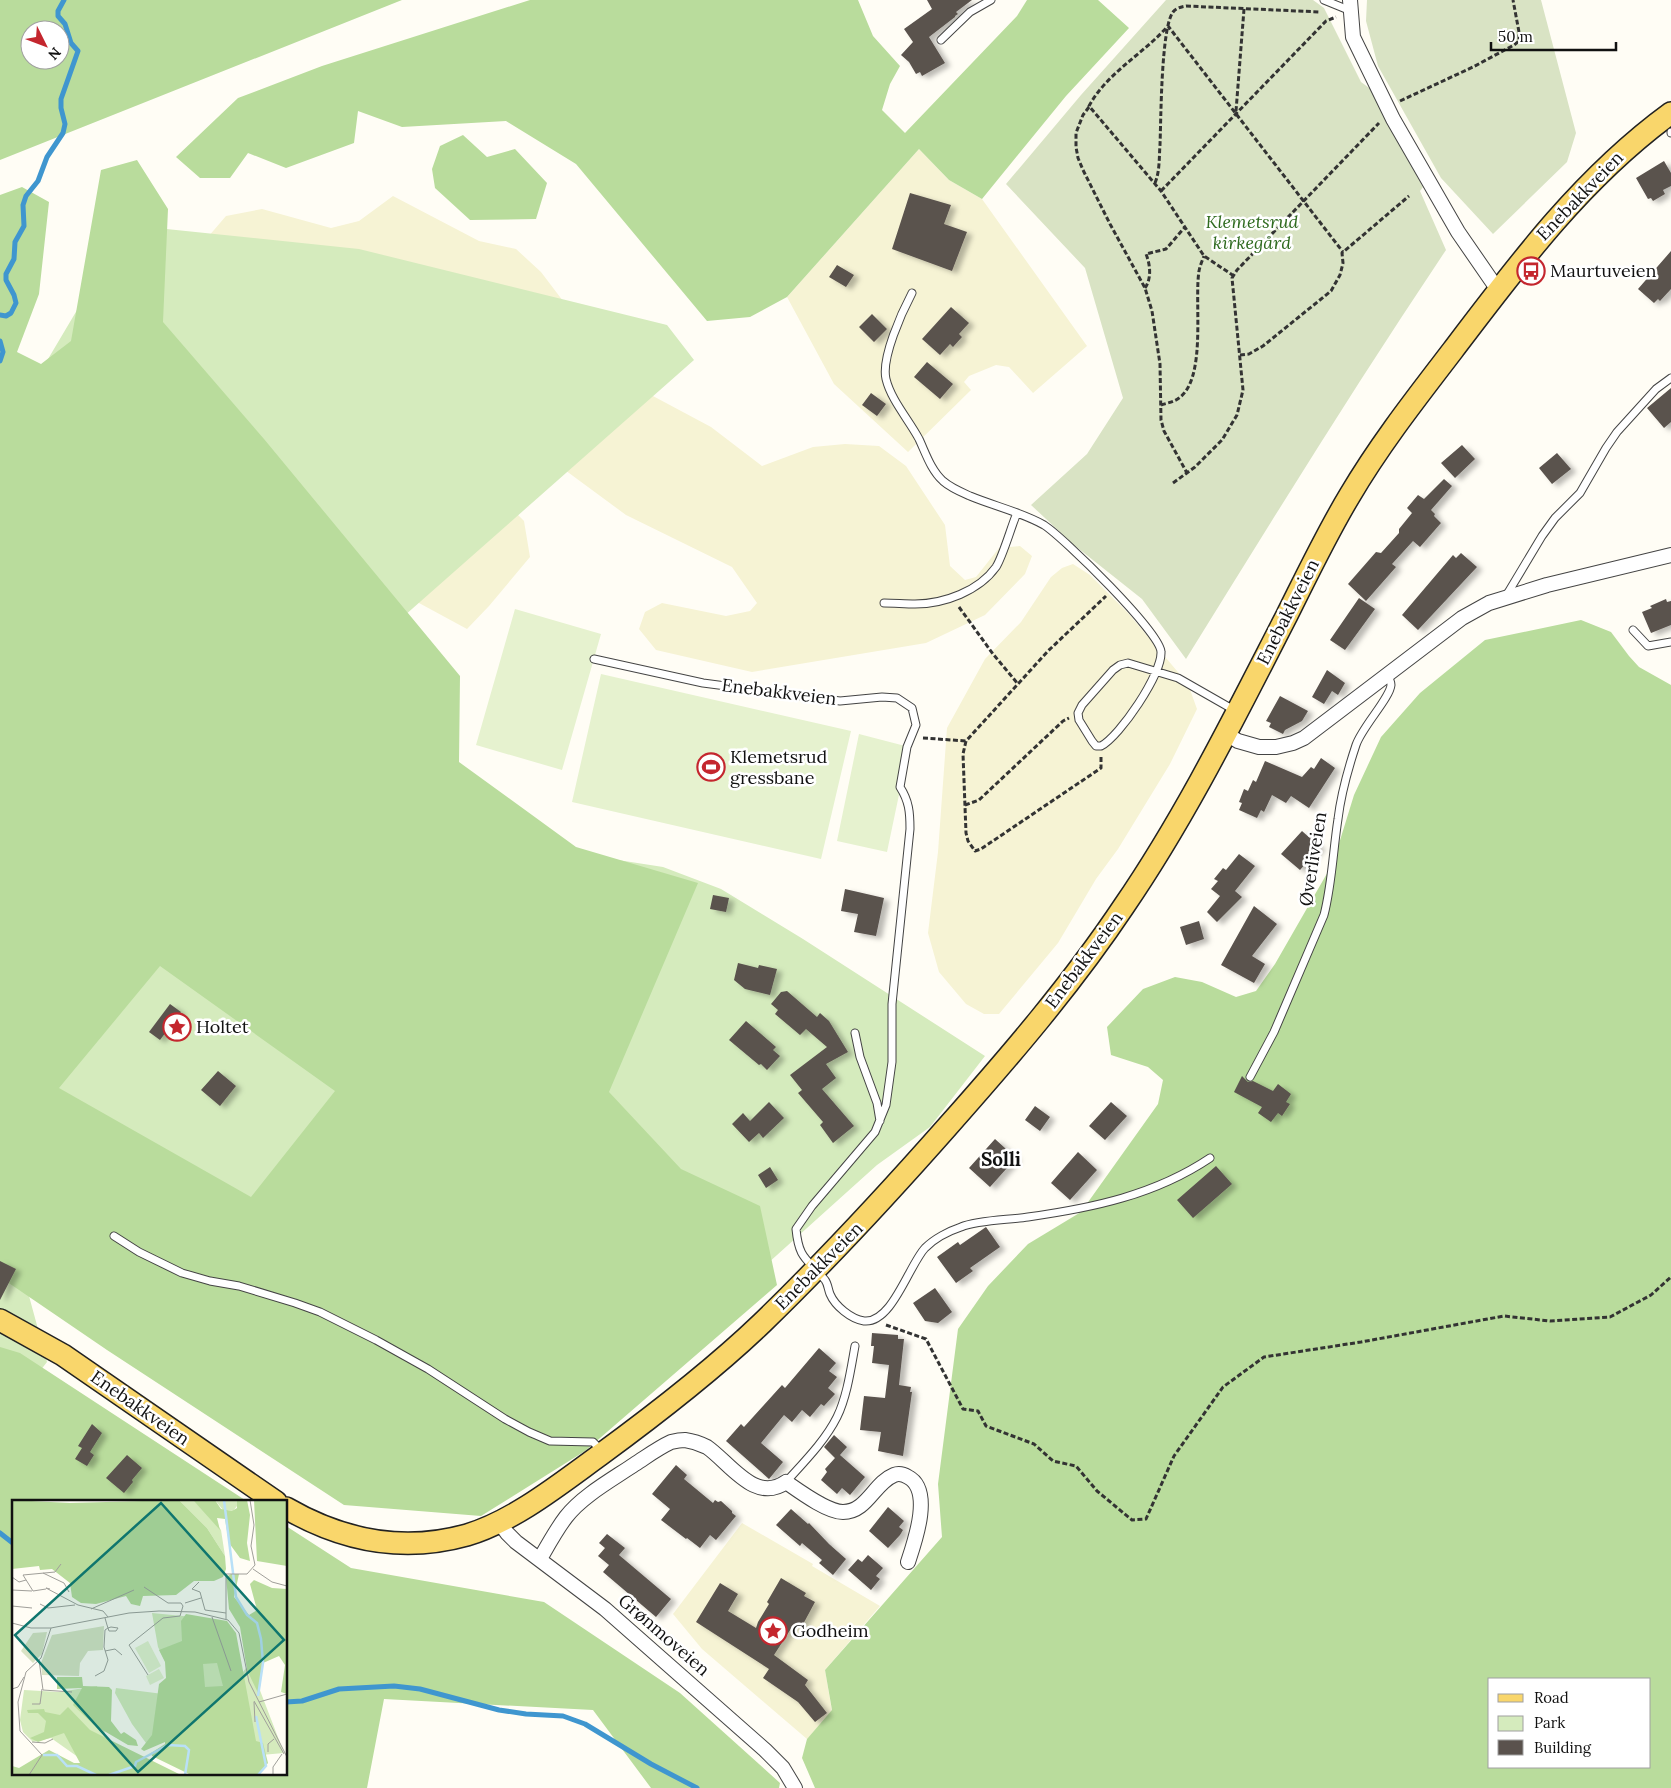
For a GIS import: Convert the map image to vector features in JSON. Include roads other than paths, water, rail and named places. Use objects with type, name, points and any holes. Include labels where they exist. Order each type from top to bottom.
[{"type":"main road","name":"Enebakkveien","points":[[288,1509],[317,1525],[337,1533],[374,1541],[398,1543],[447,1540],[480,1531],[499,1522],[558,1484],[650,1418],[758,1327],[815,1270],[872,1212],[994,1072],[1051,1004],[1123,908],[1165,842],[1226,734],[1349,496],[1402,417],[1498,290],[1572,201],[1622,151],[1671,113]]},
{"type":"main road","name":"Enebakkveien","points":[[0,1320],[63,1355],[273,1500]]},
{"type":"street","points":[[1350,5],[1353,37],[1390,113],[1458,232],[1498,290]]},
{"type":"street","points":[[1226,734],[1238,741],[1259,747],[1276,747],[1293,743],[1304,738],[1462,618],[1489,603],[1547,585],[1671,555]]},
{"type":"street","points":[[540,1559],[566,1516],[576,1506],[609,1481],[672,1442],[684,1440],[706,1447],[751,1484],[771,1489],[786,1482],[818,1502],[837,1511],[854,1510],[864,1504],[893,1475],[902,1474],[908,1476],[916,1482],[919,1489],[920,1506],[918,1533],[908,1562]]},
{"type":"street","name":"Grønmoveien","points":[[499,1522],[507,1533],[605,1609],[751,1737],[783,1768],[795,1788]]},
{"type":"lane","points":[[941,40],[970,12],[990,0]]},
{"type":"lane","points":[[1324,0],[1350,5]]},
{"type":"lane","points":[[912,293],[900,317],[885,365],[886,379],[936,473],[943,482],[953,488],[1031,518],[1046,526],[1062,539],[1112,590],[1148,628],[1158,643],[1161,652],[1157,672],[1143,696],[1111,739],[1101,746],[1096,746],[1092,741],[1079,720],[1078,713],[1082,705],[1113,670],[1120,665],[1128,664],[1157,672],[1178,678],[1237,712]]},
{"type":"lane","points":[[1504,598],[1555,518],[1580,493],[1617,432],[1656,389],[1671,378]]},
{"type":"lane","points":[[884,602],[916,604],[942,601],[965,592],[985,579],[996,566],[1017,513]]},
{"type":"lane","points":[[1632,630],[1648,646],[1671,642]]},
{"type":"lane","name":"Enebakkveien","points":[[594,658],[703,683],[840,701],[882,697],[902,700],[912,708],[916,725],[907,747],[900,787],[907,799],[910,812],[910,828],[892,1004],[892,1062],[886,1105],[880,1122]]},
{"type":"lane","name":"Øverliveien","points":[[1250,1077],[1274,1032],[1324,915],[1328,899],[1338,817],[1346,778],[1362,731],[1390,691],[1390,681],[1387,675]]},
{"type":"lane","points":[[855,1033],[860,1057],[877,1103],[880,1122],[867,1143],[812,1206],[796,1229],[799,1251],[826,1281],[830,1296],[843,1310],[857,1319],[866,1321],[881,1315],[897,1296],[924,1249],[959,1227],[1076,1210],[1126,1198],[1168,1182],[1210,1158]]},
{"type":"lane","points":[[114,1236],[139,1252],[182,1273],[210,1282],[239,1286],[320,1312],[428,1369],[505,1419],[529,1432],[550,1441],[593,1442],[603,1452]]},
{"type":"lane","points":[[786,1482],[810,1455],[838,1416],[851,1373],[855,1346]]},
{"type":"waterway","points":[[0,315],[6,316],[11,313],[16,303],[6,280],[6,274],[14,259],[15,242],[24,226],[23,205],[26,196],[38,181],[47,157],[63,133],[65,124],[61,99],[78,51],[71,43],[65,24],[58,16],[58,11],[64,0]]},
{"type":"waterway","points":[[0,341],[3,352],[0,361]]},
{"type":"waterway","points":[[0,1533],[12,1542]]},
{"type":"waterway","points":[[288,1702],[302,1701],[339,1689],[394,1686],[420,1689],[499,1710],[563,1716],[585,1724],[651,1764],[697,1788]]},
{"type":"place","name":"Maurtuveien","points":[[1531,271]]},
{"type":"place","name":"Klemetsrud gressbane","points":[[711,767]]},
{"type":"place","name":"Holtet","points":[[177,1027]]},
{"type":"place","name":"Godheim","points":[[773,1631]]},
{"type":"district","name":"Solli","points":[[1001,1159]]},
{"type":"park label","name":"Klemetsrud kirkegård","points":[[1252,232]]}]
